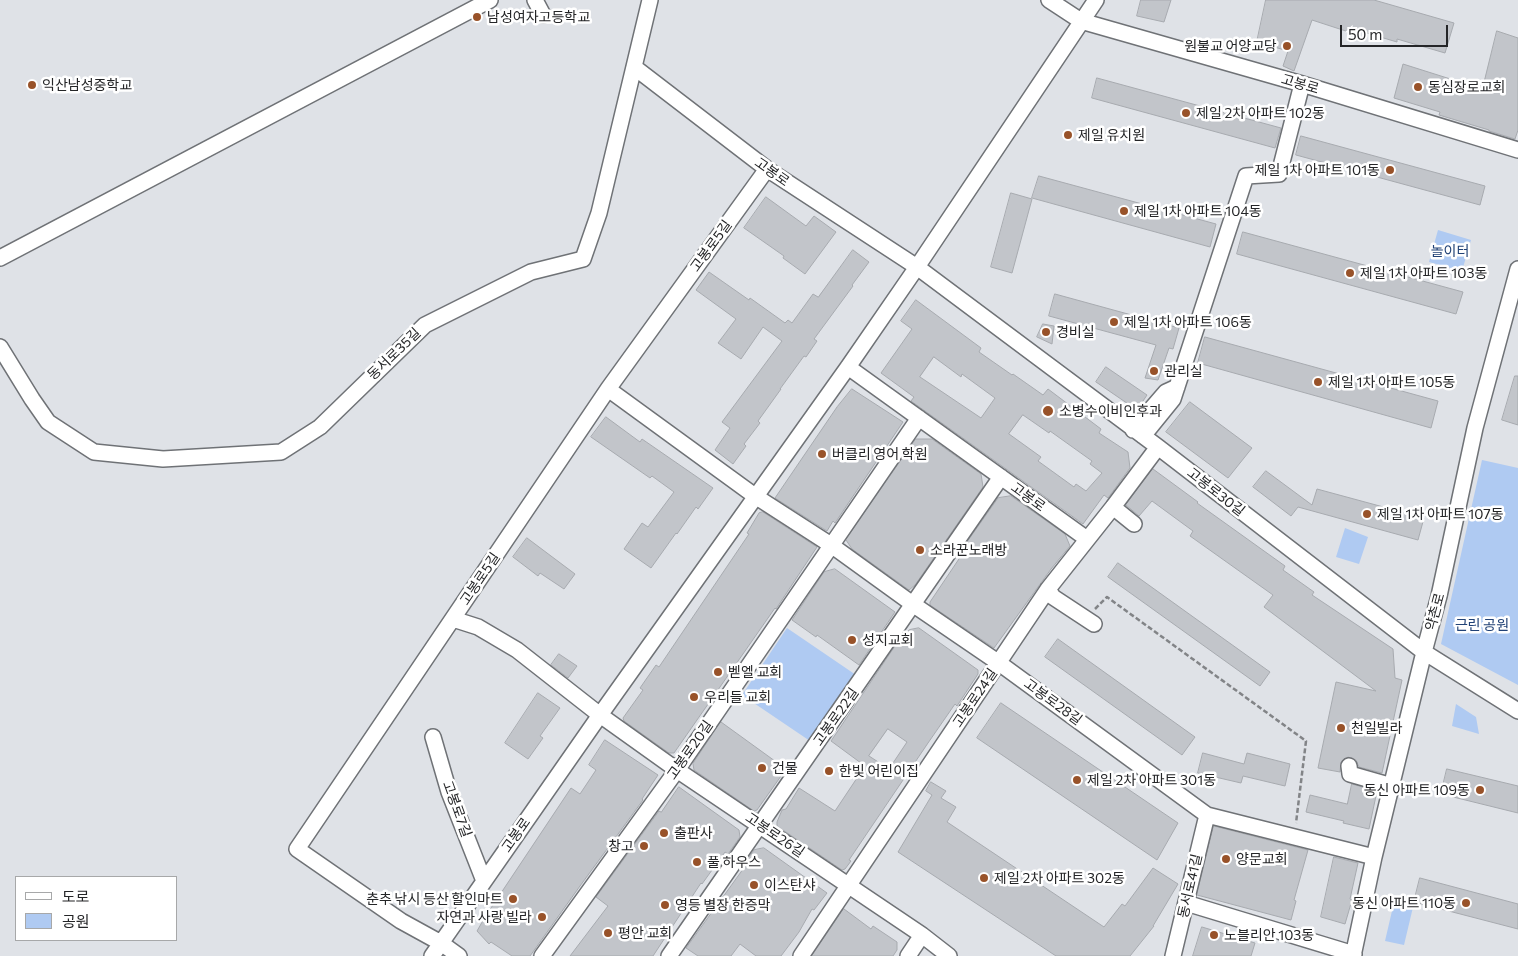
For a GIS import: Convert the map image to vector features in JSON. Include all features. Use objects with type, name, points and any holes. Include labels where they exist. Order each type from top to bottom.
[{"type":"street","points":[[0,258],[490,0]]},
{"type":"street","points":[[535,0],[543,15]]},
{"type":"street","name":"동서로35길","points":[[0,347],[48,422],[94,452],[163,459],[281,452],[320,427],[425,324],[530,272],[583,258],[599,213],[650,0]]},
{"type":"street","points":[[1049,0],[1081,21]]},
{"type":"street","name":"고봉로","points":[[432,956],[600,715],[848,367],[1096,0]]},
{"type":"street","name":"고봉로","points":[[1081,21],[1302,84],[1518,150]]},
{"type":"street","name":"고봉로","points":[[634,67],[767,169],[917,267]]},
{"type":"street","points":[[1138,433],[1166,392],[1177,387],[1246,176],[1279,174],[1302,84]]},
{"type":"street","name":"고봉로5길","points":[[441,943],[401,921],[296,849],[608,389],[767,169]]},
{"type":"street","name":"고봉로30길","points":[[917,267],[1158,447],[1424,652],[1518,711]]},
{"type":"street","name":"약촌로","points":[[1354,955],[1374,857],[1424,652],[1440,596],[1475,428],[1518,269]]},
{"type":"street","name":"고봉로","points":[[848,367],[1087,539]]},
{"type":"street","points":[[608,389],[755,496]]},
{"type":"street","name":"고봉로20길","points":[[542,956],[677,770],[919,418]]},
{"type":"street","name":"고봉로24길","points":[[801,956],[1048,588],[1158,447]]},
{"type":"street","name":"고봉로22길","points":[[669,956],[1001,477]]},
{"type":"street","name":"고봉로28길","points":[[755,496],[831,545],[999,663],[1207,815],[1374,857]]},
{"type":"street","points":[[1113,507],[1134,524]]},
{"type":"street","points":[[1048,588],[1053,597],[1090,622]]},
{"type":"street","points":[[453,619],[478,626],[517,650],[600,715]]},
{"type":"street","name":"고봉로26길","points":[[600,715],[677,770],[922,935],[949,956]]},
{"type":"street","name":"고봉로7길","points":[[433,737],[449,792],[484,880]]},
{"type":"street","points":[[1349,766],[1350,774],[1392,786]]},
{"type":"street","name":"동서로41길","points":[[1173,956],[1207,815]]},
{"type":"street","points":[[1186,903],[1354,955]]},
{"type":"street","points":[[908,956],[922,935]]},
{"type":"street","points":[[441,943],[459,956]]},
{"type":"path","points":[[1090,622],[1107,597],[1306,741],[1295,837]]},
{"type":"green space","name":"놀이터","points":[[1438,230],[1471,240],[1462,271],[1429,262]]},
{"type":"green space","name":"근린 공원","points":[[1482,460],[1518,468],[1518,685],[1441,644]]},
{"type":"green space","points":[[1345,528],[1368,537],[1359,564],[1336,557]]},
{"type":"green space","points":[[787,628],[856,675],[810,741],[742,695]]},
{"type":"green space","points":[[1456,704],[1476,717],[1479,734],[1452,726]]},
{"type":"green space","points":[[1395,898],[1414,903],[1404,945],[1385,941]]},
{"type":"building","points":[[1141,0],[1171,0],[1164,22],[1137,16]]},
{"type":"building","points":[[1266,0],[1374,0],[1454,23],[1445,53],[1397,39],[1397,42],[1360,31],[1358,35],[1312,20],[1294,71],[1283,66],[1288,51],[1257,42]]},
{"type":"building","points":[[1497,31],[1518,38],[1518,130],[1515,139],[1439,115],[1440,112],[1394,98],[1403,64],[1482,89]]},
{"type":"building","name":"제일 2차 아파트 102동","points":[[1097,78],[1281,128],[1275,148],[1092,98]]},
{"type":"building","name":"제일 1차 아파트 101동","points":[[1301,136],[1485,186],[1480,205],[1296,155]]},
{"type":"building","name":"제일 1차 아파트 104동","points":[[1039,176],[1216,224],[1210,247],[1032,198]]},
{"type":"building","points":[[1011,193],[1032,199],[1012,273],[991,267]]},
{"type":"building","points":[[766,197],[806,226],[814,216],[836,232],[805,274],[783,258],[784,256],[744,228]]},
{"type":"building","name":"제일 1차 아파트 103동","points":[[1243,232],[1463,292],[1456,314],[1237,254]]},
{"type":"building","points":[[853,250],[869,262],[814,339],[817,341],[806,357],[804,356],[758,421],[760,423],[744,444],[746,446],[733,464],[715,450],[730,428],[722,422],[782,341],[763,327],[741,359],[718,343],[736,319],[696,290],[709,272],[785,323],[788,320],[792,323],[813,294],[818,297]]},
{"type":"building","name":"제일 1차 아파트 106동","points":[[1055,294],[1179,328],[1173,349],[1169,348],[1158,380],[1145,378],[1156,345],[1049,316]]},
{"type":"building","points":[[916,300],[981,348],[979,352],[1043,395],[1048,389],[1101,429],[1099,433],[1128,452],[1130,468],[1108,498],[1104,495],[1083,524],[911,401],[914,397],[881,373],[912,329],[901,321]],"holes":[[[934,357],[961,377],[962,374],[995,398],[981,418],[920,377]],[[1023,415],[1049,433],[1050,431],[1092,461],[1090,464],[1102,473],[1086,491],[1076,484],[1074,487],[1038,461],[1041,457],[1009,434]]]},
{"type":"building","name":"경비실","points":[[1043,324],[1054,326],[1052,344],[1037,337]]},
{"type":"building","name":"제일 1차 아파트 105동","points":[[1205,337],[1438,401],[1431,428],[1198,363]]},
{"type":"building","points":[[1106,367],[1147,395],[1137,410],[1096,382]]},
{"type":"building","points":[[1515,376],[1518,376],[1518,425],[1502,420]]},
{"type":"building","points":[[852,389],[903,422],[835,523],[833,521],[827,531],[775,498],[837,407]]},
{"type":"building","points":[[1190,402],[1252,448],[1228,478],[1166,432]]},
{"type":"building","points":[[606,417],[640,442],[642,439],[713,488],[698,509],[696,507],[651,568],[624,549],[642,523],[648,527],[674,492],[652,476],[650,478],[591,437]]},
{"type":"building","points":[[916,439],[932,439],[981,474],[983,487],[915,585],[909,590],[852,549],[846,540]]},
{"type":"building","points":[[1153,469],[1285,566],[1283,570],[1314,592],[1312,595],[1393,649],[1395,678],[1402,680],[1382,773],[1359,767],[1356,760],[1348,757],[1341,762],[1340,772],[1318,768],[1336,682],[1376,691],[1264,607],[1273,595],[1190,536],[1193,531],[1152,501],[1139,516],[1126,505]]},
{"type":"building","name":"제일 1차 아파트 107동","points":[[1266,471],[1312,505],[1317,489],[1424,518],[1418,540],[1298,507],[1291,516],[1253,487]]},
{"type":"building","points":[[1011,496],[1065,534],[1070,546],[994,648],[930,605],[930,602],[969,544],[962,549],[998,498]]},
{"type":"building","points":[[763,512],[817,547],[776,609],[674,753],[669,753],[624,721],[623,718],[643,690],[640,688],[656,665],[659,667],[749,534],[747,533],[759,513]]},
{"type":"building","points":[[527,538],[575,574],[564,589],[540,573],[538,576],[513,557]]},
{"type":"building","points":[[1118,563],[1270,672],[1260,686],[1108,577]]},
{"type":"building","points":[[835,569],[895,612],[859,665],[792,620],[824,572]]},
{"type":"building","points":[[919,628],[978,670],[978,674],[957,706],[955,704],[928,743],[849,860],[851,861],[842,870],[777,826],[777,822],[782,810],[786,809],[799,788],[835,811],[865,766],[831,741],[897,643],[899,644],[909,630]],"holes":[[[888,729],[907,742],[889,769],[869,756]]]},
{"type":"building","points":[[1058,639],[1195,737],[1182,755],[1045,657]]},
{"type":"building","points":[[559,654],[577,666],[568,678],[551,665]]},
{"type":"building","points":[[538,693],[560,708],[540,736],[543,738],[528,759],[505,743]]},
{"type":"building","name":"제일 2차 아파트 301동","points":[[1001,703],[1178,823],[1157,860],[977,738]]},
{"type":"building","points":[[721,722],[786,769],[757,810],[754,811],[694,770],[693,764]]},
{"type":"building","points":[[605,740],[658,775],[643,800],[530,956],[512,956],[491,942],[489,944],[477,931],[571,788],[580,794],[596,770],[589,765]]},
{"type":"building","points":[[1203,753],[1244,764],[1247,753],[1290,764],[1285,786],[1243,776],[1241,783],[1198,773]]},
{"type":"building","name":"동신 아파트 109동","points":[[1447,769],[1518,786],[1518,813],[1441,794]]},
{"type":"building","name":"제일 2차 아파트 302동","points":[[931,782],[946,791],[941,798],[956,807],[947,822],[1104,927],[1122,904],[1125,906],[1153,868],[1178,884],[1154,926],[1130,956],[1056,956],[898,852],[932,795],[926,791]]},
{"type":"building","points":[[1352,784],[1377,791],[1369,829],[1306,812],[1310,795],[1347,804]]},
{"type":"building","points":[[679,787],[739,830],[740,837],[728,854],[725,852],[701,883],[653,956],[570,956],[608,906],[596,897],[659,811],[661,812]]},
{"type":"building","points":[[1214,826],[1308,850],[1294,900],[1296,901],[1291,920],[1197,895]]},
{"type":"building","points":[[764,848],[827,893],[814,910],[812,909],[799,932],[781,956],[756,956],[740,944],[731,956],[698,956],[686,948],[746,865],[744,864],[754,850]]},
{"type":"building","points":[[1334,857],[1358,863],[1350,899],[1352,900],[1345,924],[1321,917]]},
{"type":"building","name":"동신 아파트 110동","points":[[1420,878],[1518,904],[1518,929],[1414,902]]},
{"type":"building","points":[[844,909],[871,929],[873,926],[897,942],[897,950],[893,956],[812,956]]},
{"type":"building","name":"노블리안 103동","points":[[1202,927],[1255,943],[1251,956],[1193,956]]},
{"type":"place","name":"남성여자고등학교","points":[[477,17]]},
{"type":"place","name":"원불교 어양교당","points":[[1287,46]]},
{"type":"place","name":"익산남성중학교","points":[[32,85]]},
{"type":"place","name":"동심장로교회","points":[[1418,87]]},
{"type":"place","name":"제일 2차 아파트 102동","points":[[1186,113]]},
{"type":"place","name":"제일 유치원","points":[[1068,135]]},
{"type":"place","name":"제일 1차 아파트 101동","points":[[1390,170]]},
{"type":"place","name":"제일 1차 아파트 104동","points":[[1124,211]]},
{"type":"place","name":"제일 1차 아파트 103동","points":[[1350,273]]},
{"type":"place","name":"제일 1차 아파트 106동","points":[[1114,322]]},
{"type":"place","name":"경비실","points":[[1046,332]]},
{"type":"place","name":"관리실","points":[[1154,371]]},
{"type":"place","name":"제일 1차 아파트 105동","points":[[1318,382]]},
{"type":"place","name":"소병수이비인후과","points":[[1048,411]]},
{"type":"place","name":"버클리 영어 학원","points":[[822,454]]},
{"type":"place","name":"제일 1차 아파트 107동","points":[[1367,514]]},
{"type":"place","name":"소라꾼노래방","points":[[920,550]]},
{"type":"place","name":"성지교회","points":[[852,640]]},
{"type":"place","name":"벧엘 교회","points":[[718,672]]},
{"type":"place","name":"우리들 교회","points":[[694,697]]},
{"type":"place","name":"천일빌라","points":[[1341,728]]},
{"type":"place","name":"건물","points":[[762,768]]},
{"type":"place","name":"한빛 어린이집","points":[[829,771]]},
{"type":"place","name":"제일 2차 아파트 301동","points":[[1077,780]]},
{"type":"place","name":"동신 아파트 109동","points":[[1480,790]]},
{"type":"place","name":"출판사","points":[[664,833]]},
{"type":"place","name":"창고","points":[[644,846]]},
{"type":"place","name":"양문교회","points":[[1226,859]]},
{"type":"place","name":"풀 하우스","points":[[697,862]]},
{"type":"place","name":"제일 2차 아파트 302동","points":[[984,878]]},
{"type":"place","name":"이스탄샤","points":[[754,885]]},
{"type":"place","name":"춘추 낚시 등산 할인마트","points":[[513,899]]},
{"type":"place","name":"동신 아파트 110동","points":[[1466,903]]},
{"type":"place","name":"영등 별장 한증막","points":[[665,905]]},
{"type":"place","name":"자연과 사랑 빌라","points":[[542,917]]},
{"type":"place","name":"평안 교회","points":[[608,933]]},
{"type":"place","name":"노블리안 103동","points":[[1214,935]]}]
